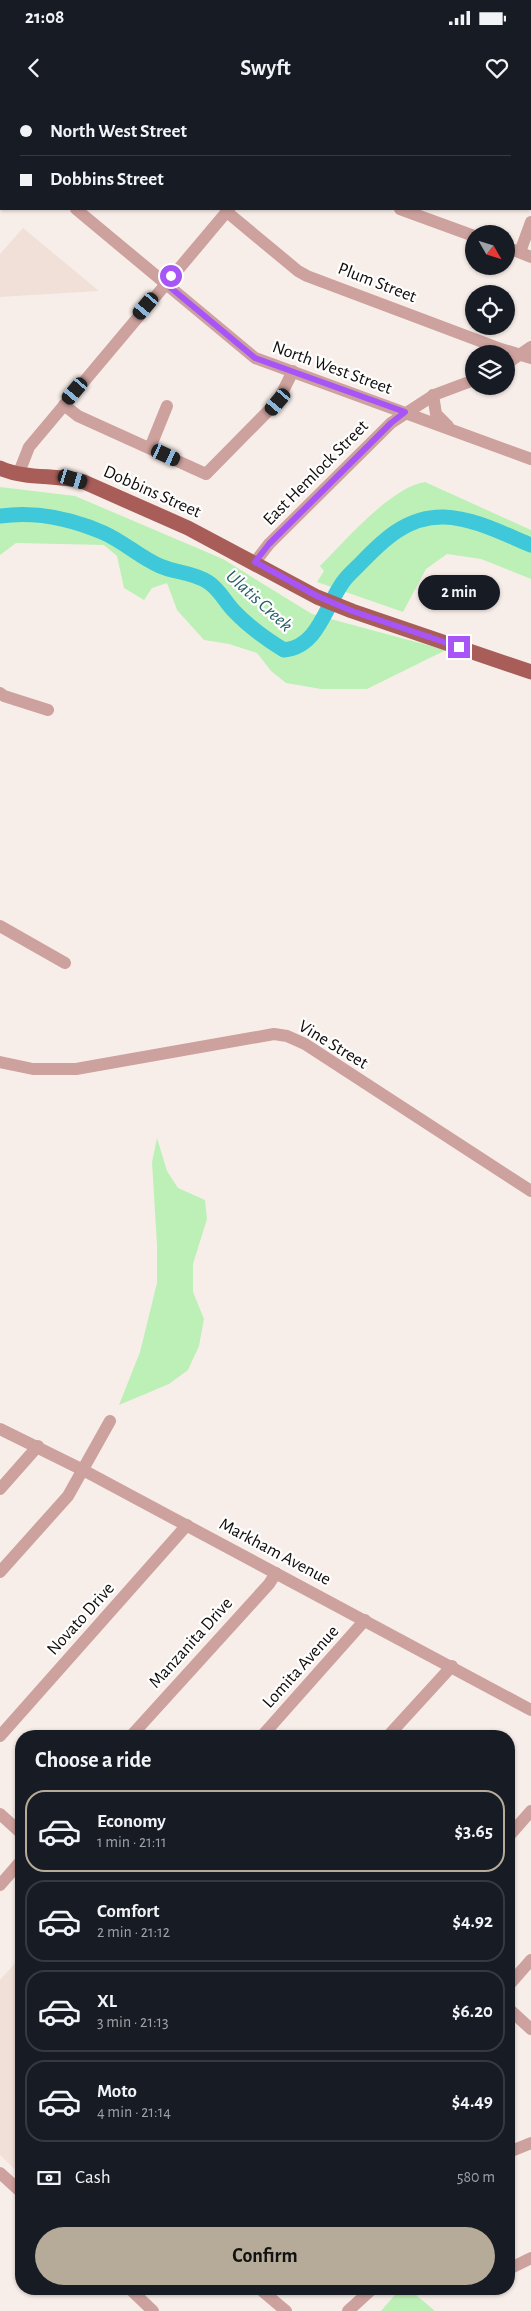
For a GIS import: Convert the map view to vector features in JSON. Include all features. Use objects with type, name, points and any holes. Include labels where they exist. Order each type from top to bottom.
[{"type":"main road","name":"Dobbins Street","points":[[0,468],[18,475],[73,479],[84,482],[188,528],[317,596],[352,611],[531,672]]},
{"type":"street","name":"North West Street","points":[[77,210],[255,358],[531,459]]},
{"type":"street","points":[[18,475],[29,447],[228,210]]},
{"type":"street","name":"Plum Street","points":[[228,210],[298,271],[307,276],[528,353]]},
{"type":"street","points":[[407,210],[420,212],[465,232]]},
{"type":"street","points":[[526,255],[531,222]]},
{"type":"street","points":[[515,360],[528,353]]},
{"type":"street","points":[[64,405],[78,416],[206,474],[278,402],[293,371]]},
{"type":"street","name":"East Hemlock Street","points":[[255,562],[269,544],[391,423],[433,395],[465,383]]},
{"type":"street","points":[[433,395],[434,409],[438,419],[456,432]]},
{"type":"street","points":[[150,448],[167,406]]},
{"type":"street","points":[[0,692],[4,696],[48,710]]},
{"type":"street","points":[[0,926],[65,963]]},
{"type":"street","name":"Vine Street","points":[[0,1062],[32,1069],[76,1069],[274,1034],[287,1036],[305,1044],[531,1191]]},
{"type":"street","points":[[0,1572],[68,1496],[110,1421]]},
{"type":"street","name":"Markham Avenue","points":[[0,1429],[38,1446],[531,1710]]},
{"type":"street","points":[[0,1489],[38,1446]]},
{"type":"street","name":"Novato Drive","points":[[0,1736],[187,1526]]},
{"type":"street","name":"Manzanita Drive","points":[[136,1730],[269,1584],[276,1573]]},
{"type":"street","name":"Lomita Avenue","points":[[267,1730],[365,1620]]},
{"type":"street","points":[[394,1730],[452,1666]]},
{"type":"street","points":[[0,1814],[15,1828]]},
{"type":"street","points":[[515,1830],[530,1815]]},
{"type":"street","points":[[0,1885],[15,1868]]},
{"type":"street","points":[[515,1979],[531,1960]]},
{"type":"street","points":[[515,2014],[531,2029]]},
{"type":"street","points":[[515,2150],[531,2143]]},
{"type":"street","points":[[0,2173],[15,2187]]},
{"type":"street","points":[[515,2266],[531,2258]]},
{"type":"street","points":[[136,2295],[153,2311]]},
{"type":"street","points":[[267,2295],[286,2311]]},
{"type":"street","points":[[348,2311],[365,2295]]},
{"type":"shaded area","points":[[23,228],[99,291],[0,297],[0,254]]},
{"type":"shaded area","points":[[15,1964],[15,2169],[0,2155],[0,1980]]},
{"type":"green space","points":[[425,482],[531,530],[531,579],[481,559],[447,554],[426,569],[403,612],[317,582],[324,571],[320,566],[369,516],[398,494],[412,486]]},
{"type":"green space","points":[[0,487],[75,496],[223,559],[312,614],[446,650],[367,689],[321,689],[286,683],[271,671],[257,653],[229,644],[204,640],[177,610],[167,583],[152,588],[144,600],[124,588],[117,556],[104,545],[16,543],[0,555]]},
{"type":"green space","points":[[157,1138],[167,1171],[178,1188],[205,1200],[207,1219],[193,1264],[193,1292],[204,1319],[199,1346],[188,1370],[169,1384],[119,1405],[140,1352],[157,1283],[157,1245],[152,1162]]},
{"type":"green space","points":[[395,2295],[416,2295],[435,2311],[381,2311]]},
{"type":"waterway","name":"Ulatis Creek","points":[[0,516],[40,515],[92,528],[160,566],[202,579],[215,588],[244,621],[284,650],[296,647],[313,634],[343,582],[379,546],[398,531],[419,520],[444,517],[466,520],[489,527],[531,545]]},
{"type":"route","points":[[171,276],[165,283],[255,358],[405,412],[391,423],[269,544],[255,562],[317,596],[352,611],[459,647]]}]
